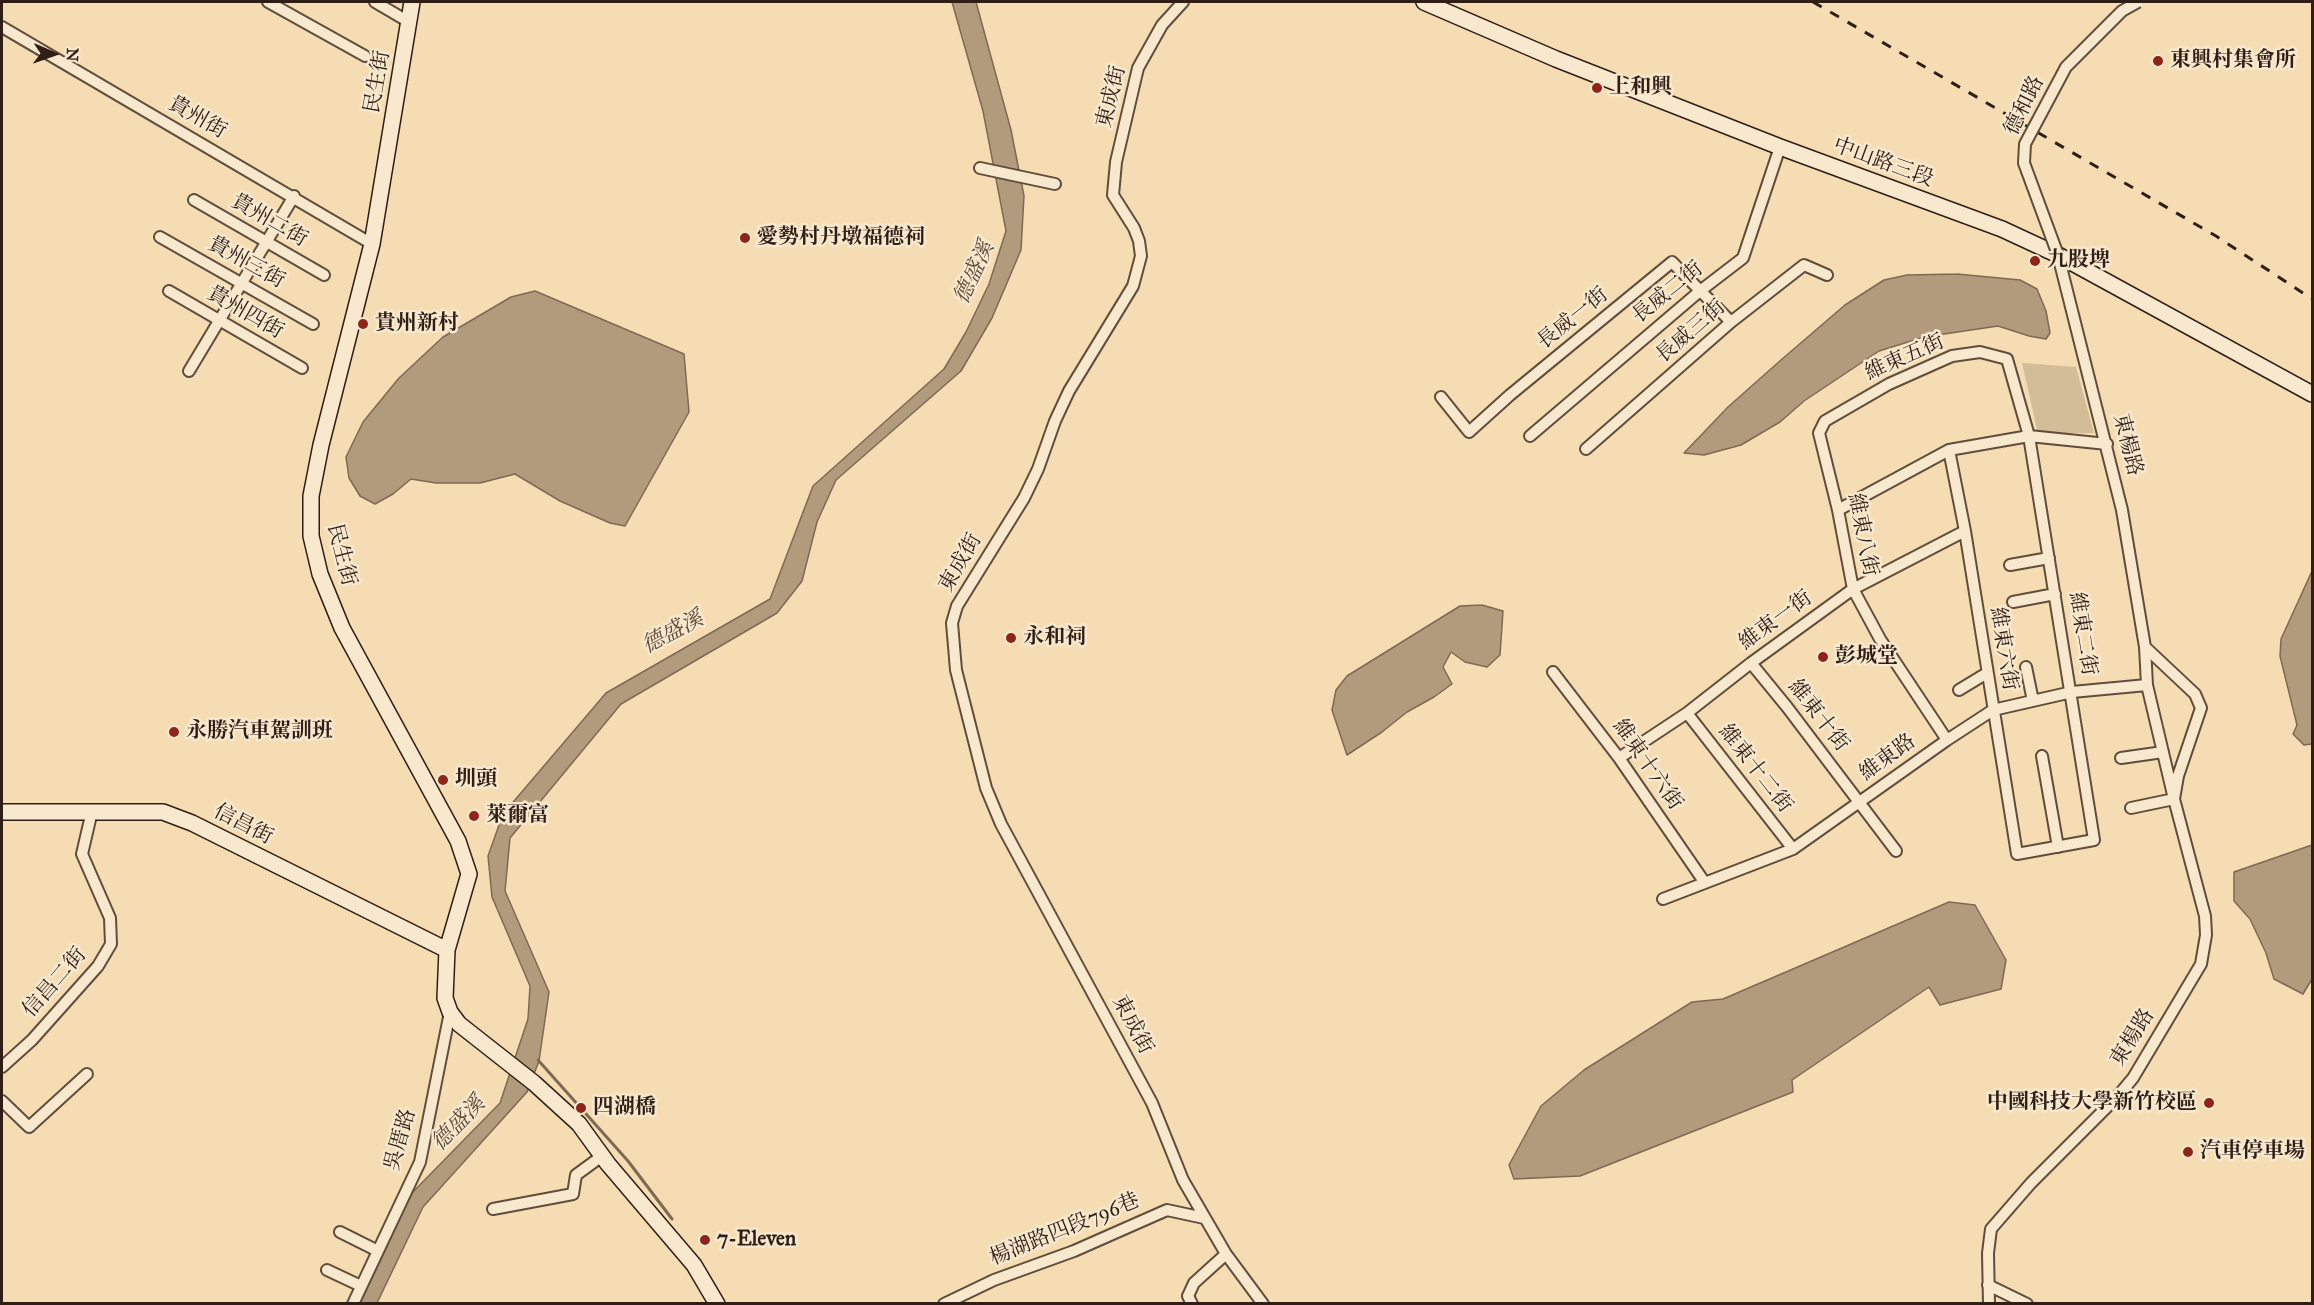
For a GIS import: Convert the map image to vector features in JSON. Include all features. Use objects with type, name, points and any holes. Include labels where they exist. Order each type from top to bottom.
[{"type":"street","points":[[268,2],[365,56]]},
{"type":"street","points":[[375,2],[409,22]]},
{"type":"street","name":"民生街","points":[[412,2],[372,244],[321,445],[311,496],[311,536],[320,574],[342,628],[458,841],[469,874],[447,950],[445,998],[450,1012]]},
{"type":"street","name":"東成街","points":[[1183,2],[1162,25],[1138,68],[1116,162],[1113,195],[1134,228],[1139,241],[1141,256],[1133,286],[1069,392],[1024,498],[960,601],[952,623],[956,670],[986,788],[1000,825],[1152,1103],[1183,1180],[1226,1254],[1263,1304]]},
{"type":"street","name":"中山路三段","points":[[1424,2],[1556,59],[1780,147],[2002,229],[2058,255],[2313,394]]},
{"type":"street","name":"德和路","points":[[2058,255],[2024,163],[2025,144],[2066,67],[2122,11],[2138,2]]},
{"type":"street","name":"貴州街","points":[[2,27],[294,196],[372,244]]},
{"type":"street","name":"長威二街","points":[[1530,436],[1700,291],[1743,258],[1780,147]]},
{"type":"street","points":[[985,169],[1055,184]]},
{"type":"street","points":[[189,371],[294,196]]},
{"type":"street","name":"貴州二街","points":[[194,200],[324,275]]},
{"type":"street","name":"貴州三街","points":[[160,237],[313,324]]},
{"type":"street","name":"東楊路","points":[[1989,1304],[1988,1253],[1991,1229],[2031,1183],[2133,1078],[2201,964],[2206,935],[2205,916],[2147,685],[2145,647],[2122,510],[2058,255]]},
{"type":"street","name":"長威一街","points":[[1441,397],[1469,432],[1510,395],[1672,262],[1731,322]]},
{"type":"street","name":"長威三街","points":[[1586,449],[1731,322],[1804,264],[1827,275]]},
{"type":"street","name":"貴州四街","points":[[169,291],[302,368]]},
{"type":"street","name":"維東五街","points":[[1825,422],[1889,384],[1952,356],[1980,352],[2007,359]]},
{"type":"street","name":"維東二街","points":[[2007,359],[2029,436],[2094,840],[2017,854]]},
{"type":"street","name":"維東八街","points":[[1825,422],[1819,433],[1839,510],[1852,589],[1880,639],[1947,740]]},
{"type":"street","points":[[1839,510],[1949,450],[2029,436],[2107,444]]},
{"type":"street","name":"維東六街","points":[[1949,450],[1965,531],[2017,854]]},
{"type":"street","name":"維東一街","points":[[1619,758],[1687,713],[1852,589],[1965,531]]},
{"type":"street","points":[[2010,565],[2049,558]]},
{"type":"street","points":[[2013,602],[2055,594]]},
{"type":"street","name":"東楊路","points":[[2145,647],[2195,694],[2201,708],[2178,776],[2174,799]]},
{"type":"street","name":"維東十街","points":[[1751,663],[1896,851]]},
{"type":"street","points":[[2025,667],[2033,701]]},
{"type":"street","name":"維東十六街","points":[[1554,672],[1619,758],[1705,884]]},
{"type":"street","points":[[1959,690],[1987,673]]},
{"type":"street","name":"維東路","points":[[1663,899],[1793,849],[1947,740],[1993,711],[2072,692],[2147,685]]},
{"type":"street","name":"維東十二街","points":[[1687,713],[1793,849]]},
{"type":"street","points":[[2121,758],[2163,752]]},
{"type":"street","points":[[2042,756],[2058,847]]},
{"type":"street","points":[[2131,808],[2174,799]]},
{"type":"street","name":"信昌二街","points":[[2,1067],[32,1040],[98,966],[111,944],[110,918],[82,854],[92,811]]},
{"type":"street","name":"信昌街","points":[[2,812],[163,812],[192,823],[447,950]]},
{"type":"street","points":[[450,1012],[459,1024],[510,1063],[579,1124],[602,1156],[694,1265],[717,1304]]},
{"type":"street","name":"吳厝路","points":[[353,1304],[420,1162],[450,1012]]},
{"type":"street","points":[[2,1101],[29,1127],[87,1074]]},
{"type":"street","points":[[493,1209],[573,1194],[576,1176],[602,1156]]},
{"type":"street","name":"楊湖路四段796巷","points":[[944,1304],[994,1280],[1074,1251],[1167,1210],[1204,1218]]},
{"type":"street","points":[[340,1233],[378,1251]]},
{"type":"street","points":[[1192,1304],[1188,1296],[1194,1283],[1226,1254]]},
{"type":"street","points":[[327,1270],[361,1286]]},
{"type":"street","points":[[1988,1285],[2026,1304]]},
{"type":"shaded area","points":[[952,2],[976,2],[1011,130],[1024,196],[1021,250],[992,318],[961,371],[836,480],[817,522],[802,581],[777,613],[621,704],[510,838],[505,891],[549,992],[539,1061],[527,1092],[423,1207],[377,1303],[359,1304],[408,1197],[500,1103],[528,1019],[530,986],[492,897],[488,856],[503,814],[606,693],[770,599],[813,486],[944,369],[966,332],[989,284],[1006,231],[983,111]]},
{"type":"shaded area","points":[[1957,274],[2020,280],[2037,289],[2046,311],[2050,333],[2046,339],[1998,326],[1924,337],[1879,351],[1804,401],[1780,422],[1741,445],[1704,455],[1684,453],[1728,407],[1845,305],[1884,280],[1907,275]]},
{"type":"shaded area","points":[[535,291],[684,354],[689,412],[625,526],[610,523],[560,501],[515,474],[480,483],[436,483],[411,479],[393,494],[375,504],[360,496],[349,478],[346,457],[363,422],[399,378],[443,337],[511,297]]},
{"type":"shaded area","points":[[2022,363],[2076,367],[2094,433],[2038,434]]},
{"type":"shaded area","points":[[2312,571],[2312,744],[2304,745],[2293,734],[2297,725],[2280,656],[2281,639]]},
{"type":"shaded area","points":[[1482,605],[1503,611],[1500,655],[1487,667],[1465,662],[1451,652],[1443,667],[1452,684],[1407,712],[1347,755],[1332,710],[1336,690],[1347,676],[1460,606]]},
{"type":"shaded area","points":[[2312,845],[2312,979],[2303,994],[2274,979],[2266,953],[2250,919],[2234,901],[2234,872]]},
{"type":"shaded area","points":[[1949,902],[1975,905],[2006,960],[2001,989],[1940,1005],[1929,987],[1792,1080],[1793,1092],[1580,1176],[1514,1179],[1509,1165],[1541,1106],[1584,1070],[1692,1002],[1723,999]]},
{"type":"waterway","points":[[538,1060],[628,1161],[672,1219]]},
{"type":"railway","points":[[1813,2],[2216,236],[2312,299]]},
{"type":"place","name":"東興村集會所","points":[[2158,61]]},
{"type":"place","name":"上和興","points":[[1597,88]]},
{"type":"place","name":"愛勢村丹墩福德祠","points":[[745,238]]},
{"type":"place","name":"九股埤","points":[[2035,261]]},
{"type":"place","name":"貴州新村","points":[[363,324]]},
{"type":"place","name":"永和祠","points":[[1011,638]]},
{"type":"place","name":"彭城堂","points":[[1823,657]]},
{"type":"place","name":"永勝汽車駕訓班","points":[[174,732]]},
{"type":"place","name":"圳頭","points":[[443,780]]},
{"type":"place","name":"萊爾富","points":[[474,816]]},
{"type":"place","name":"中國科技大學新竹校區","points":[[2209,1103]]},
{"type":"place","name":"四湖橋","points":[[581,1108]]},
{"type":"place","name":"汽車停車場","points":[[2188,1152]]},
{"type":"place","name":"7-Eleven","points":[[705,1240]]},
{"type":"water label","name":"德盛溪","points":[[975,273]]},
{"type":"water label","name":"德盛溪","points":[[673,633]]},
{"type":"water label","name":"德盛溪","points":[[459,1124]]}]
